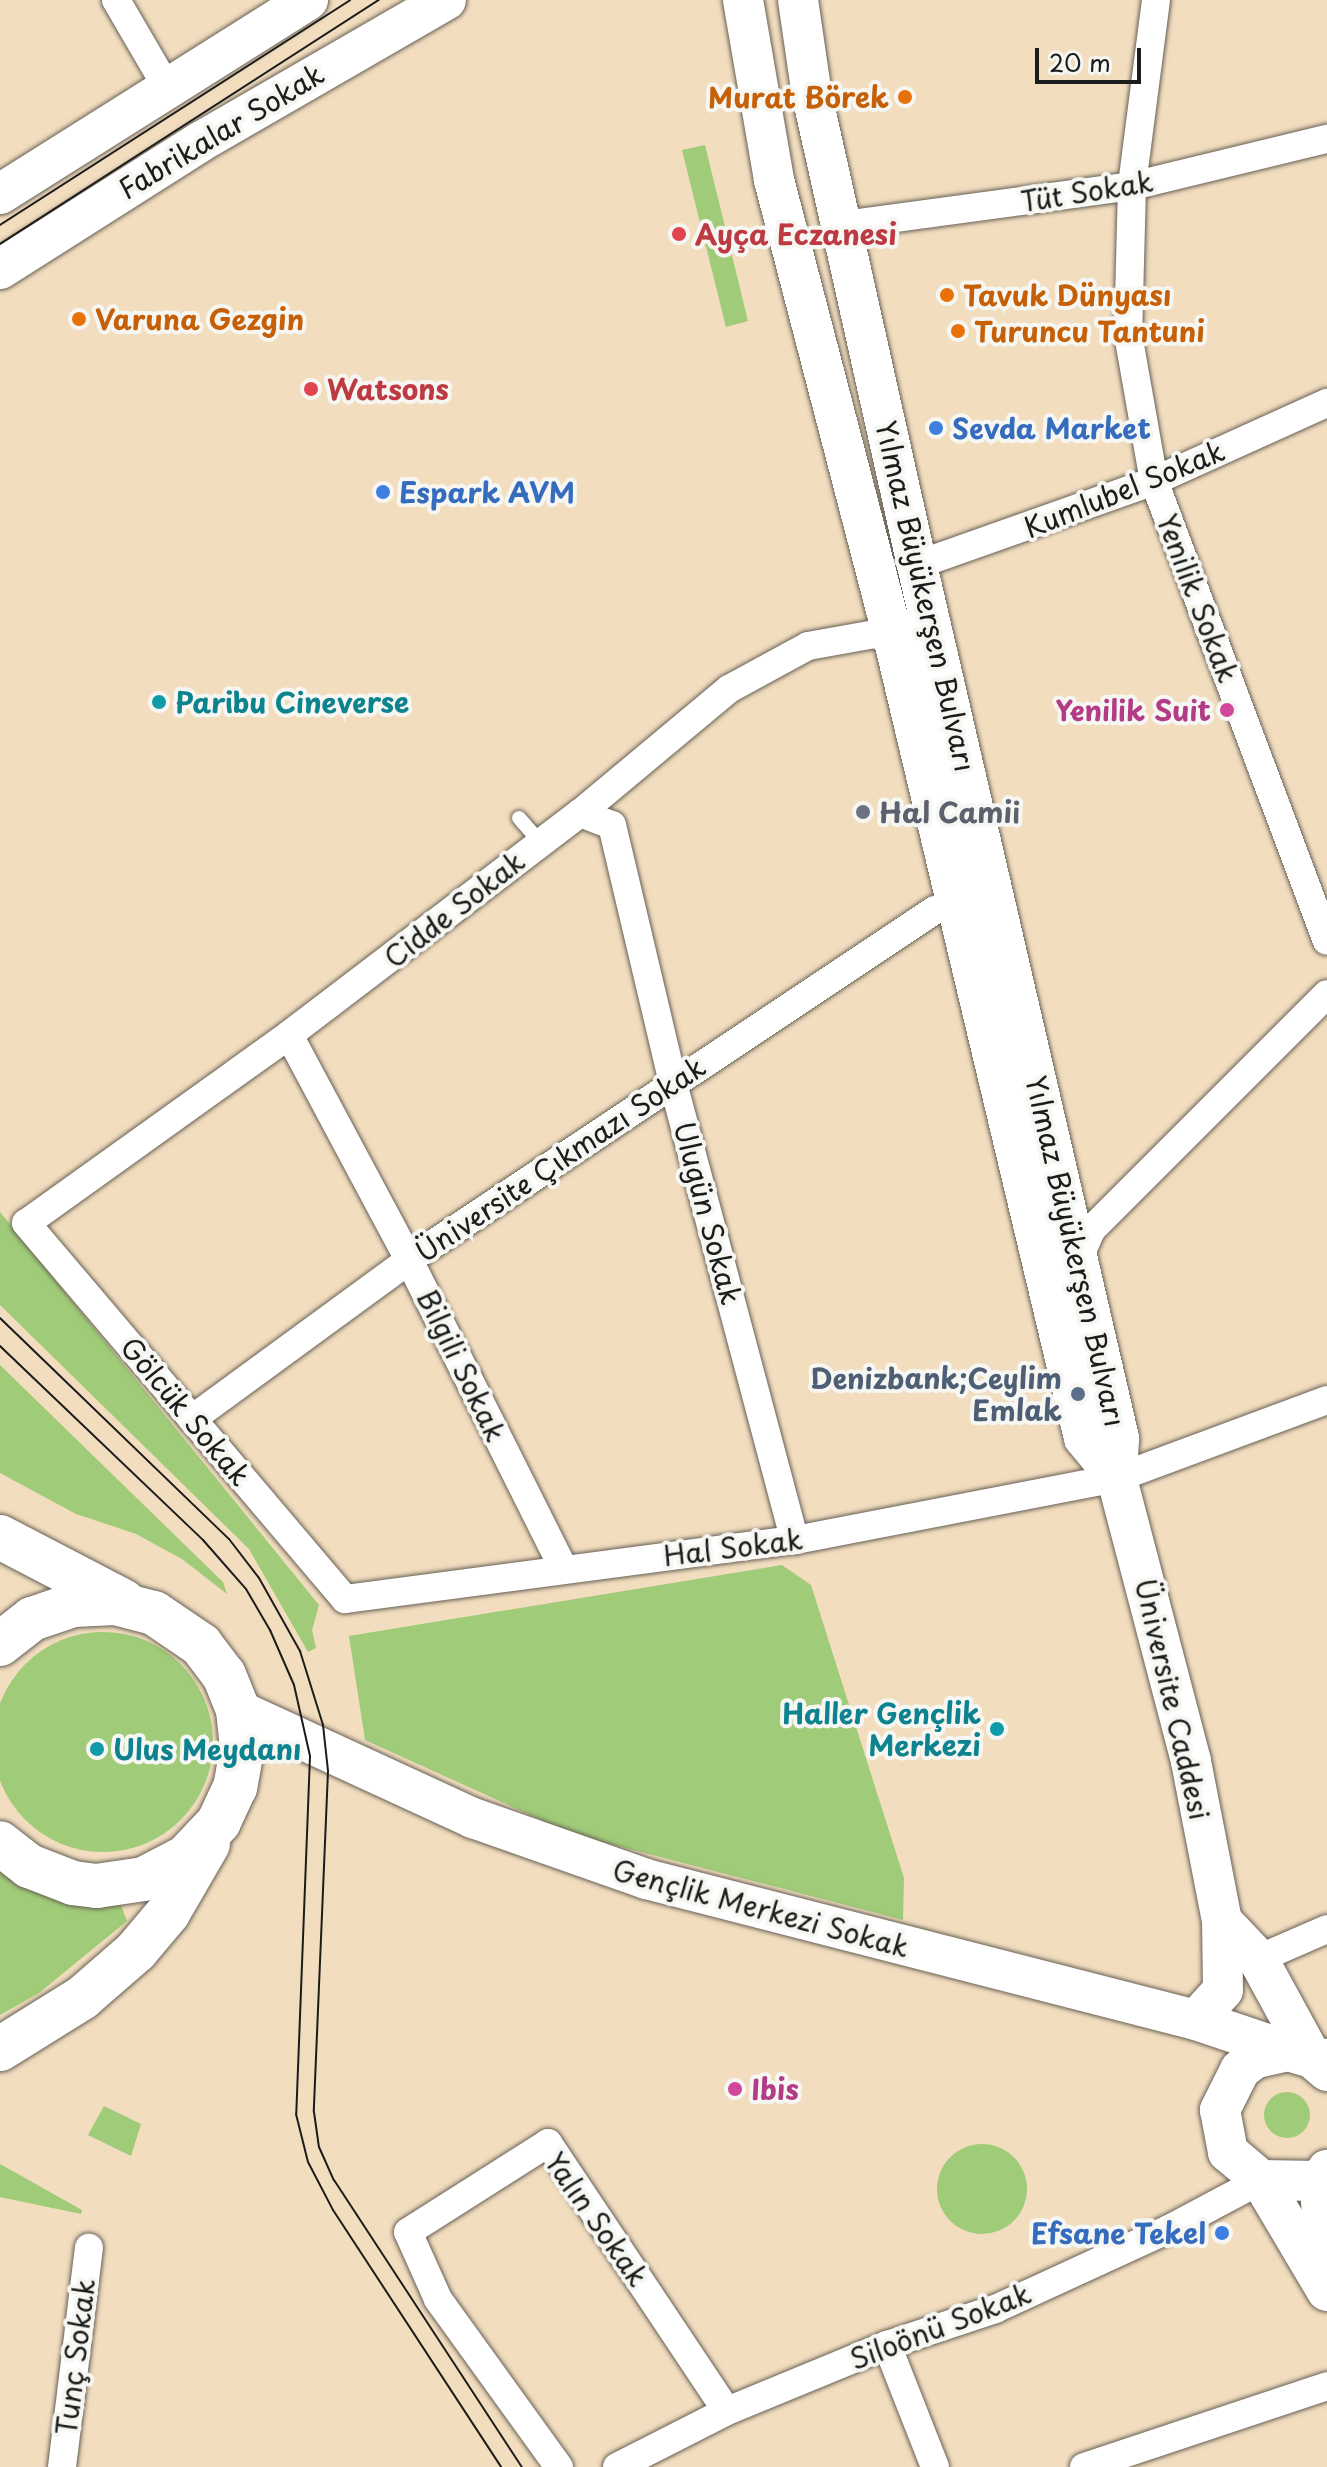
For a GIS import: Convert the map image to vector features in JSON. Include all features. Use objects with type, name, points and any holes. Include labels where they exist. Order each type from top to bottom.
[{"type":"main road","points":[[0,194],[166,86],[308,0]]},
{"type":"main road","name":"Fabrikalar Sokak","points":[[0,269],[200,142],[446,0]]},
{"type":"main road","name":"Yılmaz Büyükerşen Bulvarı","points":[[798,0],[811,89],[844,225],[917,565],[1119,1438],[1117,1478]]},
{"type":"main road","name":"Yılmaz Büyükerşen Bulvarı","points":[[740,10],[774,180],[894,641],[1084,1438],[1117,1478]]},
{"type":"main road","name":"Üniversite Caddesi","points":[[1117,1478],[1191,1761],[1222,1921]]},
{"type":"main road","points":[[0,1537],[136,1607],[171,1621],[201,1645],[224,1675],[238,1710],[240,1768],[219,1822],[191,1880],[136,1951],[82,1998],[0,2049]]},
{"type":"main road","points":[[0,1644],[32,1619],[62,1608],[94,1603],[136,1607]]},
{"type":"main road","name":"Gençlik Merkezi Sokak","points":[[238,1710],[473,1818],[592,1863],[1223,2041]]},
{"type":"main road","points":[[0,1843],[50,1876],[97,1886],[121,1884],[166,1870],[195,1849],[219,1822]]},
{"type":"main road","points":[[1222,1921],[1258,1959],[1313,2060],[1254,2059],[1223,2041]]},
{"type":"main road","points":[[1222,1921],[1221,2132],[1242,2169],[1261,2180],[1327,2291]]},
{"type":"main road","points":[[1261,2180],[1324,2178],[1327,2265]]},
{"type":"street","points":[[116,0],[166,86]]},
{"type":"street","name":"Yenilik Sokak","points":[[1156,0],[1132,186],[1128,334],[1154,481],[1327,941]]},
{"type":"street","name":"Tüt Sokak","points":[[844,225],[1132,186],[1327,139]]},
{"type":"street","name":"Kumlubel Sokak","points":[[917,565],[1154,481],[1327,403]]},
{"type":"street","name":"Cidde Sokak","points":[[26,1223],[289,1035],[580,813],[729,689],[808,646],[875,634],[894,641]]},
{"type":"street","name":"Ulugün Sokak","points":[[580,813],[612,825],[673,1083],[795,1540]]},
{"type":"street","name":"Üniversite Çıkmazı Sokak","points":[[192,1419],[409,1260],[935,910]]},
{"type":"street","points":[[1078,1260],[1092,1229],[1327,994]]},
{"type":"street","name":"Bilgili Sokak","points":[[289,1035],[409,1260],[563,1568]]},
{"type":"street","name":"Gölcük Sokak","points":[[26,1223],[345,1599]]},
{"type":"street","name":"Hal Sokak","points":[[345,1599],[795,1540],[1117,1478],[1327,1400]]},
{"type":"street","points":[[1258,1959],[1327,1929]]},
{"type":"street","name":"Yalın Sokak","points":[[559,2467],[438,2299],[408,2232],[548,2143],[727,2411]]},
{"type":"street","name":"Siloönü Sokak","points":[[617,2467],[727,2411],[887,2345],[995,2309],[1169,2229],[1261,2180]]},
{"type":"street","name":"Tunç Sokak","points":[[62,2467],[89,2248]]},
{"type":"street","points":[[887,2345],[935,2467]]},
{"type":"street","points":[[1084,2467],[1327,2386]]},
{"type":"lane","points":[[519,818],[540,842]]},
{"type":"green space","points":[[705,145],[748,321],[726,327],[682,150]]},
{"type":"green space","points":[[0,1212],[319,1605],[312,1630],[316,1648],[308,1652],[249,1549],[0,1305]]},
{"type":"green space","points":[[0,1365],[223,1582],[227,1594],[182,1559],[136,1534],[76,1514],[0,1473]]},
{"type":"green space","points":[[782,1565],[811,1585],[904,1878],[903,1920],[572,1834],[365,1740],[349,1636]]},
{"type":"green space","points":[[103,1632],[145,1640],[181,1664],[205,1700],[213,1742],[205,1784],[181,1820],[145,1844],[103,1852],[61,1844],[25,1820],[1,1784],[-7,1742],[1,1700],[25,1664],[61,1640]]},
{"type":"green space","points":[[0,1870],[119,1900],[127,1921],[39,1993],[0,2015]]},
{"type":"green space","points":[[1287,2092],[1303,2099],[1310,2115],[1303,2131],[1287,2138],[1271,2131],[1264,2115],[1271,2099]]},
{"type":"green space","points":[[104,2106],[141,2124],[131,2156],[88,2135]]},
{"type":"green space","points":[[982,2144],[999,2147],[1014,2157],[1024,2172],[1027,2189],[1024,2206],[1014,2221],[999,2231],[982,2234],[965,2231],[950,2221],[940,2206],[937,2189],[940,2172],[950,2157],[965,2147]]},
{"type":"green space","points":[[0,2164],[82,2210],[81,2214],[0,2197]]},
{"type":"tram line","points":[[0,225],[350,0]]},
{"type":"tram line","points":[[0,244],[379,0]]},
{"type":"tram line","points":[[0,1318],[229,1539],[259,1578],[300,1651],[323,1725],[328,1771],[314,2112],[319,2147],[334,2180],[522,2467]]},
{"type":"tram line","points":[[0,1346],[203,1540],[246,1589],[270,1630],[294,1685],[310,1756],[296,2114],[308,2162],[333,2210],[501,2467]]},
{"type":"place","name":"Murat Börek","points":[[905,97]]},
{"type":"place","name":"Ayça Eczanesi","points":[[679,234]]},
{"type":"place","name":"Tavuk Dünyası","points":[[947,295]]},
{"type":"place","name":"Varuna Gezgin","points":[[79,319]]},
{"type":"place","name":"Turuncu Tantuni","points":[[958,331]]},
{"type":"place","name":"Watsons","points":[[311,389]]},
{"type":"place","name":"Sevda Market","points":[[936,428]]},
{"type":"place","name":"Espark AVM","points":[[383,492]]},
{"type":"place","name":"Paribu Cineverse","points":[[159,702]]},
{"type":"place","name":"Yenilik Suit","points":[[1227,710]]},
{"type":"place","name":"Hal Camii","points":[[863,812]]},
{"type":"place","name":"Denizbank;Ceylim Emlak","points":[[1078,1394]]},
{"type":"place","name":"Haller Gençlik Merkezi","points":[[997,1729]]},
{"type":"place","name":"Ulus Meydanı","points":[[97,1749]]},
{"type":"place","name":"Ibis","points":[[735,2089]]},
{"type":"place","name":"Efsane Tekel","points":[[1222,2233]]}]
